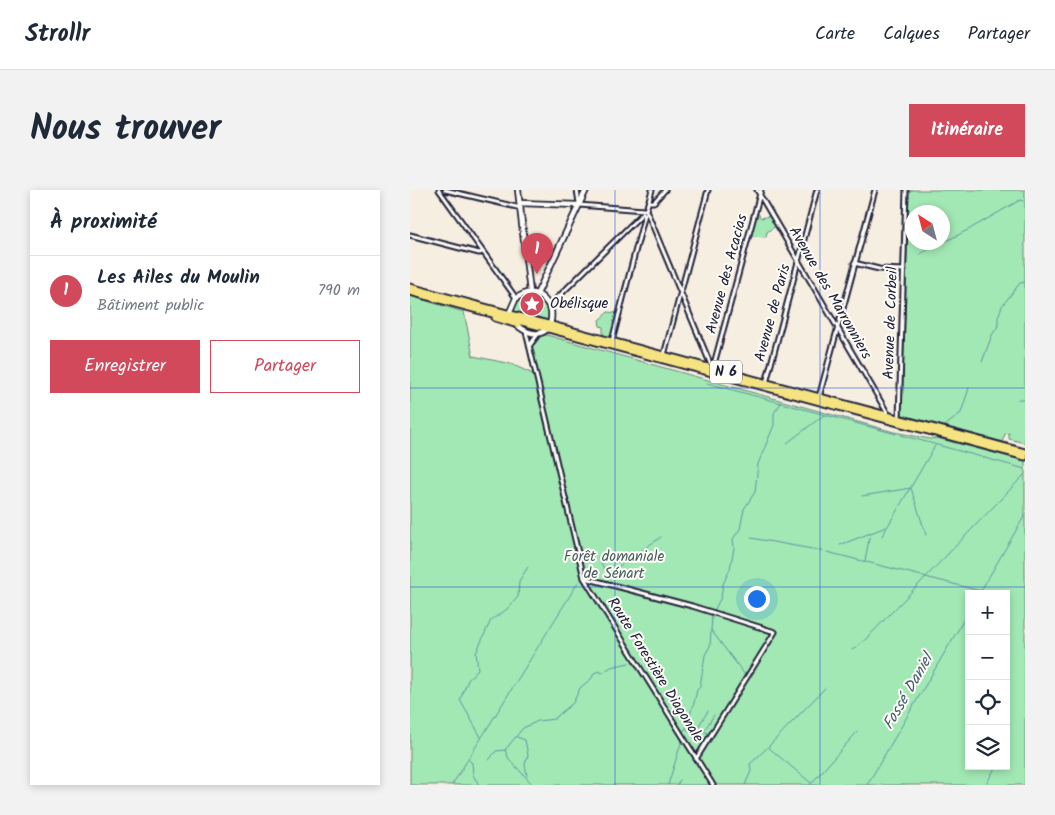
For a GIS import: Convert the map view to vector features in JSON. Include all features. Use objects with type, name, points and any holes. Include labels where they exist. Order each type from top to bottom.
[{"type":"main road","points":[[518,190],[530,292]]},
{"type":"main road","points":[[537,294],[586,190]]},
{"type":"main road","points":[[520,203],[579,204]]},
{"type":"main road","name":"N 6","points":[[410,287],[877,416],[899,419],[1025,452]]},
{"type":"main road","name":"N 6","points":[[410,292],[510,316]]},
{"type":"main road","points":[[530,292],[537,294],[550,306],[551,313],[548,326],[538,334],[526,332],[510,316],[516,298],[530,292]]},
{"type":"main road","points":[[487,312],[490,316],[518,325]]},
{"type":"main road","name":"N 6","points":[[548,326],[612,341],[664,356],[712,366],[819,397],[902,425],[1025,457]]},
{"type":"street","points":[[439,190],[516,298]]},
{"type":"street","points":[[445,190],[521,208]]},
{"type":"street","points":[[577,190],[579,204],[645,212]]},
{"type":"street","points":[[612,341],[652,190]]},
{"type":"street","points":[[649,202],[654,202],[665,190]]},
{"type":"street","points":[[664,356],[708,190]]},
{"type":"street","name":"Avenue des Marronniers","points":[[757,190],[889,417]]},
{"type":"street","name":"Avenue des Acacias","points":[[712,366],[761,190]]},
{"type":"street","name":"Avenue de Paris","points":[[766,383],[818,190]]},
{"type":"street","points":[[819,397],[875,190]]},
{"type":"street","name":"Avenue de Corbeil","points":[[902,425],[899,419],[906,190]]},
{"type":"street","points":[[645,212],[712,366]]},
{"type":"street","points":[[550,306],[645,212]]},
{"type":"street","points":[[410,235],[479,253],[483,252]]},
{"type":"street","points":[[854,263],[879,269],[904,270]]},
{"type":"street","name":"Route Forestière Diagonale","points":[[526,332],[584,578],[713,785]]},
{"type":"street","points":[[530,345],[538,334]]},
{"type":"street","points":[[877,416],[884,408]]},
{"type":"street","points":[[584,578],[692,606],[775,632],[696,759]]},
{"type":"green space","points":[[912,190],[1025,190],[1025,443],[1009,439],[1009,433],[1005,434],[1002,442],[902,415],[907,250],[950,250],[950,205],[909,205],[909,192]]},
{"type":"green space","points":[[757,212],[761,218],[770,216],[776,226],[767,232],[766,237],[751,236]]},
{"type":"green space","name":"Forêt domaniale de Sénart","points":[[410,296],[464,312],[473,356],[511,364],[533,374],[527,343],[535,344],[543,334],[894,432],[930,439],[937,438],[1025,461],[1025,785],[410,785]]},
{"type":"green space","points":[[528,296],[533,296],[545,303],[549,311],[547,321],[513,312],[516,303]]},
{"type":"green space","points":[[608,312],[616,313],[617,320],[610,338],[603,335],[603,327],[600,326],[599,320]]},
{"type":"waterway","points":[[920,254],[968,230],[1020,200],[1023,201]]},
{"type":"waterway","points":[[982,362],[992,335],[998,326],[998,317],[1002,306],[1020,283],[1025,282]]},
{"type":"waterway","points":[[707,383],[896,434]]},
{"type":"waterway","points":[[945,426],[961,413],[969,388]]},
{"type":"waterway","points":[[1018,399],[1025,400]]},
{"type":"waterway","points":[[714,611],[721,597],[723,584],[730,569],[734,548],[733,539],[740,529],[744,509],[755,492],[758,464],[774,425],[774,413],[781,403]]},
{"type":"waterway","points":[[787,443],[824,415]]},
{"type":"waterway","points":[[901,435],[1025,469]]},
{"type":"waterway","points":[[882,536],[935,446]]},
{"type":"waterway","points":[[852,650],[866,639],[1025,474]]},
{"type":"waterway","points":[[862,496],[911,488],[926,535]]},
{"type":"waterway","name":"Fossé Daniel","points":[[981,590],[1025,515]]},
{"type":"waterway","points":[[840,545],[886,527]]},
{"type":"waterway","points":[[865,561],[870,534]]},
{"type":"waterway","points":[[609,573],[661,537]]},
{"type":"waterway","points":[[751,538],[823,551]]},
{"type":"waterway","points":[[827,552],[977,590]]},
{"type":"waterway","points":[[598,557],[606,572]]},
{"type":"waterway","points":[[481,737],[460,700],[468,680],[478,669],[476,653],[491,620],[506,610],[518,597],[519,581],[528,567]]},
{"type":"waterway","points":[[452,785],[579,581]]},
{"type":"waterway","points":[[693,707],[697,690],[700,687],[705,655],[710,646],[712,616]]},
{"type":"waterway","name":"Fossé Daniel","points":[[867,785],[965,618]]},
{"type":"waterway","points":[[711,630],[745,675]]},
{"type":"waterway","points":[[721,715],[770,636],[769,633]]},
{"type":"waterway","points":[[505,750],[523,728],[538,721],[554,719],[573,703],[580,688],[592,678],[594,673],[599,671],[602,673],[611,667],[629,663]]},
{"type":"waterway","points":[[811,783],[768,747],[825,688]]},
{"type":"waterway","points":[[683,731],[686,728],[692,709]]},
{"type":"waterway","points":[[704,741],[695,732],[708,711]]},
{"type":"waterway","points":[[709,734],[704,731],[714,715]]},
{"type":"waterway","points":[[709,734],[719,718]]},
{"type":"waterway","points":[[686,729],[694,733]]},
{"type":"waterway","points":[[810,785],[857,732]]},
{"type":"waterway","points":[[517,737],[525,740],[528,755],[525,764],[527,776]]},
{"type":"waterway","points":[[697,752],[707,737]]},
{"type":"waterway","points":[[668,785],[682,740]]},
{"type":"waterway","points":[[745,785],[751,771],[750,764],[767,748]]},
{"type":"waterway","points":[[489,760],[496,751],[505,750],[509,759],[533,785]]},
{"type":"waterway","points":[[469,760],[472,763],[473,775],[479,785]]},
{"type":"waterway","points":[[986,785],[994,770]]},
{"type":"waterway","points":[[677,785],[680,780]]},
{"type":"place","name":"Les Ailes du Moulin","points":[[537,274]]},
{"type":"place","name":"Obélisque","points":[[532,304]]}]
